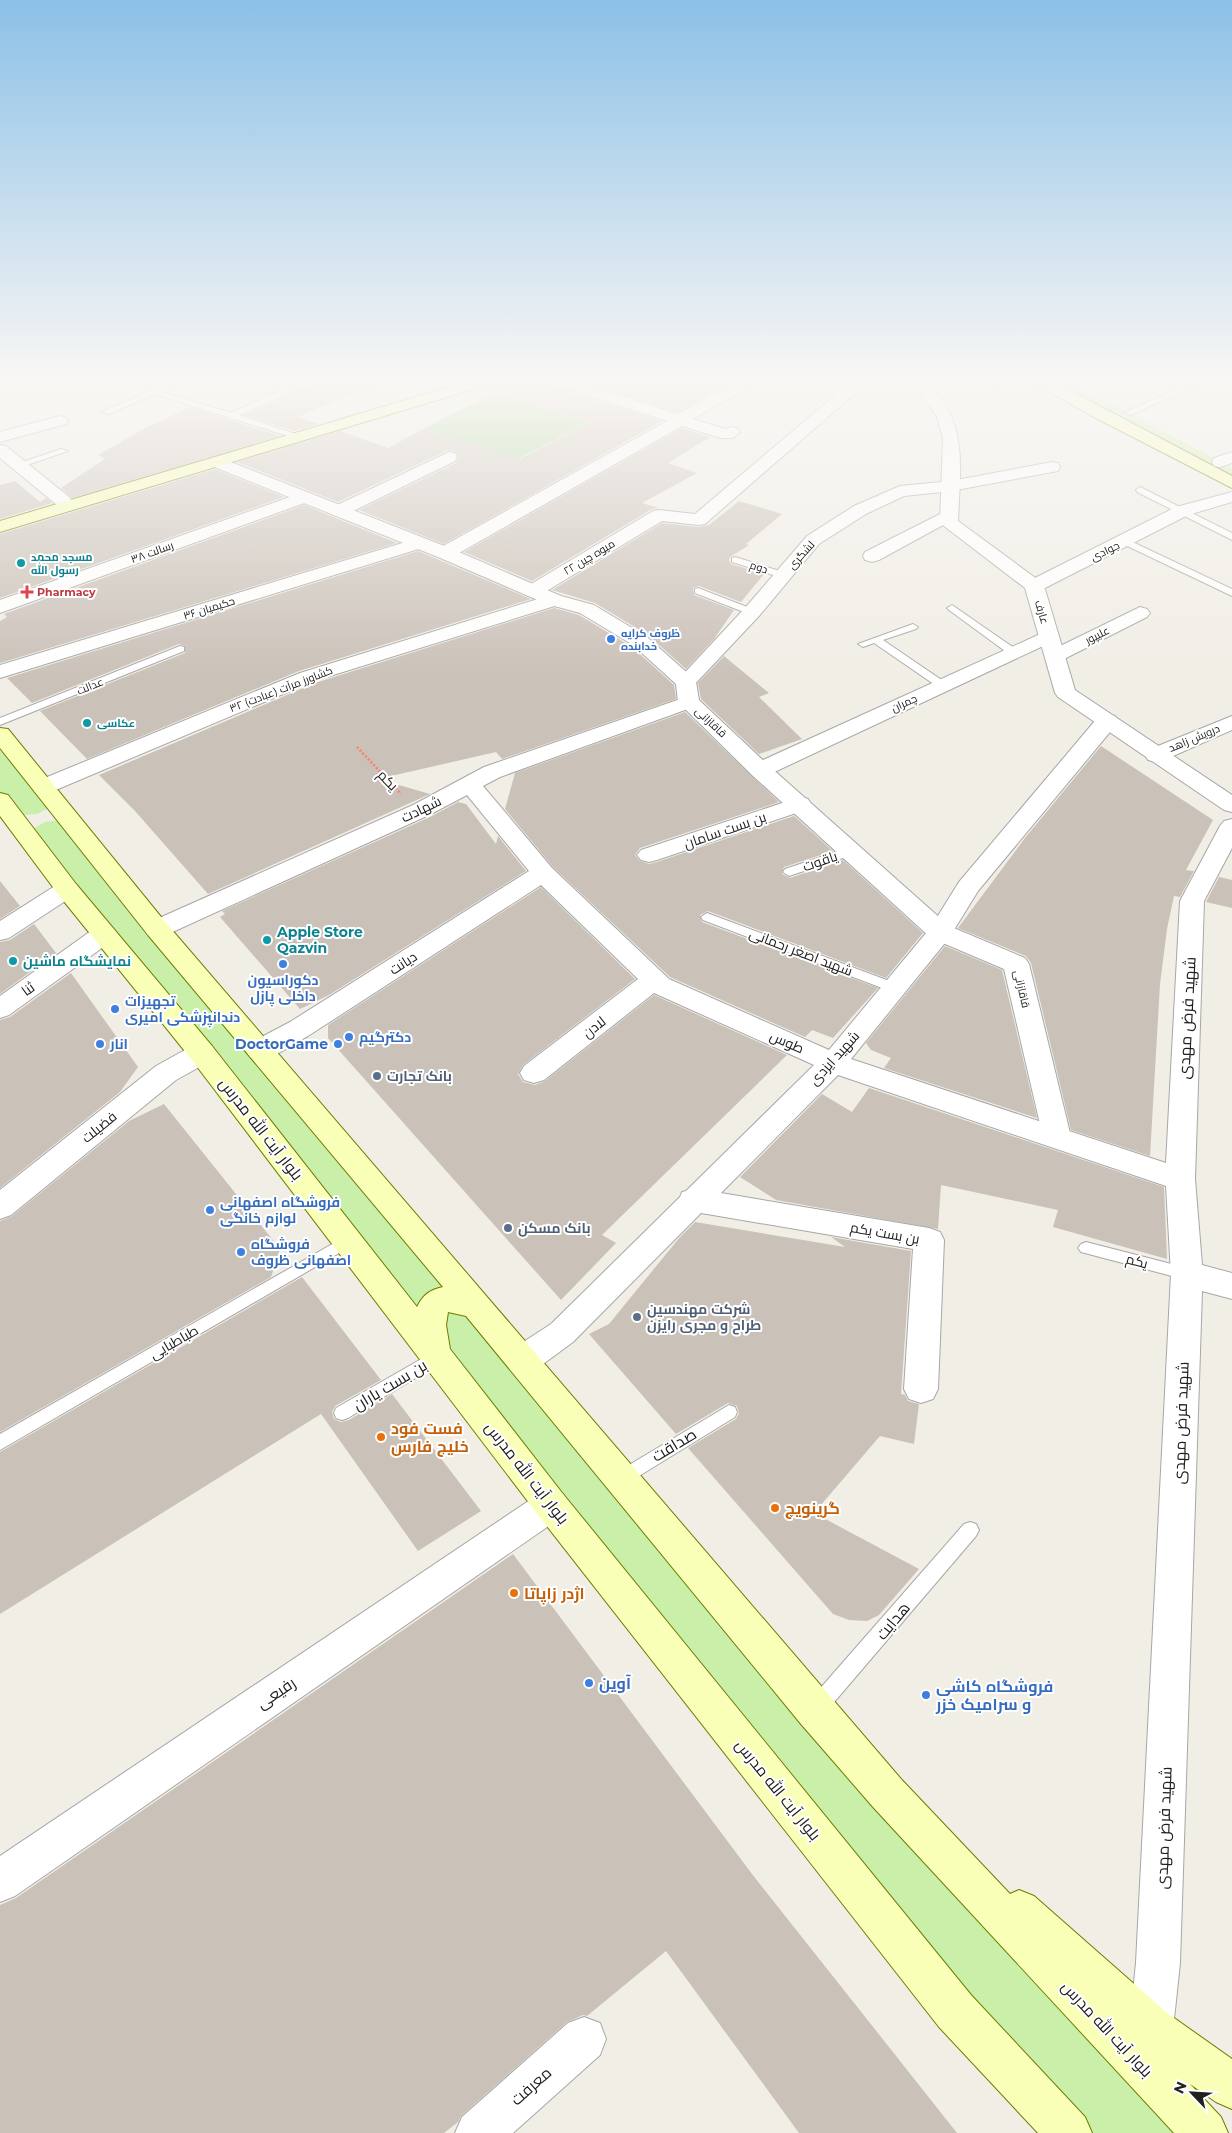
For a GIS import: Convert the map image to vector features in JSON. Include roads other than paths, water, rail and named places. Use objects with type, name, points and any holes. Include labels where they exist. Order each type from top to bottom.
[{"type":"main road","points":[[0,520],[131,482]]},
{"type":"main road","points":[[0,527],[152,482]]},
{"type":"main road","name":"بلوار آیت الله مدرس","points":[[0,734],[157,928],[523,1360],[620,1479],[815,1710],[887,1793],[1204,2133]]},
{"type":"main road","points":[[12,816],[45,822],[56,803]]},
{"type":"main road","name":"بلوار آیت الله مدرس","points":[[12,816],[67,889],[202,1053],[551,1505],[955,2011],[1069,2133]]},
{"type":"main road","points":[[436,1354],[430,1324],[432,1307],[439,1300],[450,1298],[476,1306]]},
{"type":"main road","name":"بلوار آیت الله مدرس","points":[[887,1793],[1151,2029],[1232,2086]]},
{"type":"street","points":[[39,482],[63,501]]},
{"type":"street","name":"قاقازانی","points":[[266,482],[554,600],[587,609],[640,641],[760,770],[940,932],[1016,964],[1058,1137]]},
{"type":"street","points":[[339,512],[400,482]]},
{"type":"street","points":[[445,554],[572,482]]},
{"type":"street","name":"۲۲ میوه چین","points":[[533,591],[659,515],[699,520],[744,482]]},
{"type":"street","points":[[872,556],[948,515],[951,482]]},
{"type":"street","name":"لشگری","points":[[688,692],[813,540],[860,510],[900,491],[978,482]]},
{"type":"street","name":"۳۸ رسالت","points":[[0,607],[304,497]]},
{"type":"street","name":"جوادی","points":[[1034,586],[1182,511],[1232,497]]},
{"type":"street","name":"عارف","points":[[948,515],[949,523],[1034,586],[1065,693],[1232,805]]},
{"type":"street","name":"۳۶ حکیمیان","points":[[0,672],[419,543]]},
{"type":"street","name":"۳۲ کشاورز مرآت (عبادت)","points":[[56,803],[307,677],[554,600]]},
{"type":"street","name":"علیپور","points":[[1055,656],[1140,613]]},
{"type":"street","name":"چمران","points":[[760,770],[1049,636]]},
{"type":"street","name":"شهادت","points":[[157,928],[421,810],[492,772],[688,692]]},
{"type":"street","name":"شهید ایزدی","points":[[523,1360],[562,1333],[693,1200],[833,1063],[940,932],[968,887],[1107,721]]},
{"type":"street","name":"درویش زاهد","points":[[1156,755],[1232,722]]},
{"type":"street","name":"طوس","points":[[470,784],[543,873],[660,985],[833,1063],[1180,1179]]},
{"type":"street","name":"بن بست سامان","points":[[649,855],[800,804]]},
{"type":"street","name":"شهید فرض مهدی","points":[[1151,2029],[1158,1953],[1188,1274],[1180,1179],[1192,901],[1232,826]]},
{"type":"street","name":"دیانت","points":[[260,1050],[299,1029],[543,873]]},
{"type":"street","points":[[0,932],[67,889]]},
{"type":"street","name":"ثنا","points":[[0,1009],[104,934]]},
{"type":"street","name":"لادن","points":[[534,1074],[654,979]]},
{"type":"street","name":"فضیلت","points":[[0,1207],[166,1073],[202,1053]]},
{"type":"street","name":"بن بست یکم","points":[[693,1200],[929,1240],[921,1389]]},
{"type":"street","points":[[1188,1274],[1232,1286]]},
{"type":"street","name":"رفیعی","points":[[0,1881],[551,1505]]},
{"type":"street","name":"معرفت","points":[[478,2133],[584,2039]]},
{"type":"lane","points":[[1140,490],[1232,537]]},
{"type":"lane","points":[[1124,541],[1232,593]]},
{"type":"lane","name":"دوم","points":[[735,560],[783,575]]},
{"type":"lane","points":[[698,591],[752,612]]},
{"type":"lane","points":[[952,608],[1013,652]]},
{"type":"lane","points":[[862,644],[914,627]]},
{"type":"lane","points":[[876,640],[942,685]]},
{"type":"lane","name":"عدالت","points":[[0,722],[180,649]]},
{"type":"lane","name":"یاقوت","points":[[789,872],[850,851]]},
{"type":"lane","name":"شهید اصغر رحمانی","points":[[706,917],[895,988]]},
{"type":"lane","name":"طباطبایی","points":[[0,1443],[348,1241]]},
{"type":"lane","name":"یکم","points":[[1086,1248],[1188,1274]]},
{"type":"lane","name":"بن بست یاران","points":[[342,1413],[436,1354]]},
{"type":"lane","name":"صداقت","points":[[620,1479],[729,1412]]},
{"type":"lane","name":"هدایت","points":[[815,1710],[970,1530]]},
{"type":"place","name":"مسجد محمد رسول الله","points":[[21,563]]},
{"type":"place","name":"Pharmacy","points":[[27,592]]},
{"type":"place","name":"ظروف کرایه خدابنده","points":[[611,639]]},
{"type":"place","name":"عکاسی","points":[[87,723]]},
{"type":"place","name":"Apple Store Qazvin","points":[[267,940]]},
{"type":"place","name":"نمایشگاه ماشین","points":[[13,961]]},
{"type":"place","name":"دکوراسیون داخلی پازل","points":[[283,964]]},
{"type":"place","name":"تجهیزات دندانپزشکی امیری","points":[[115,1009]]},
{"type":"place","name":"دکترگیم","points":[[349,1037]]},
{"type":"place","name":"انار","points":[[100,1044]]},
{"type":"place","name":"DoctorGame","points":[[338,1044]]},
{"type":"place","name":"بانک تجارت","points":[[377,1076]]},
{"type":"place","name":"فروشگاه اصفهانی لوازم خانگی","points":[[210,1210]]},
{"type":"place","name":"بانک مسکن","points":[[508,1228]]},
{"type":"place","name":"فروشگاه اصفهانی ظروف","points":[[241,1252]]},
{"type":"place","name":"شرکت مهندسین طراح و مجری رایزن","points":[[637,1317]]},
{"type":"place","name":"فست فود خلیج فارس","points":[[381,1437]]},
{"type":"place","name":"گرینویچ","points":[[775,1508]]},
{"type":"place","name":"اژدر زاپاتا","points":[[514,1593]]},
{"type":"place","name":"آوین","points":[[589,1683]]},
{"type":"place","name":"فروشگاه کاشی و سرامیک خزر","points":[[926,1695]]}]
